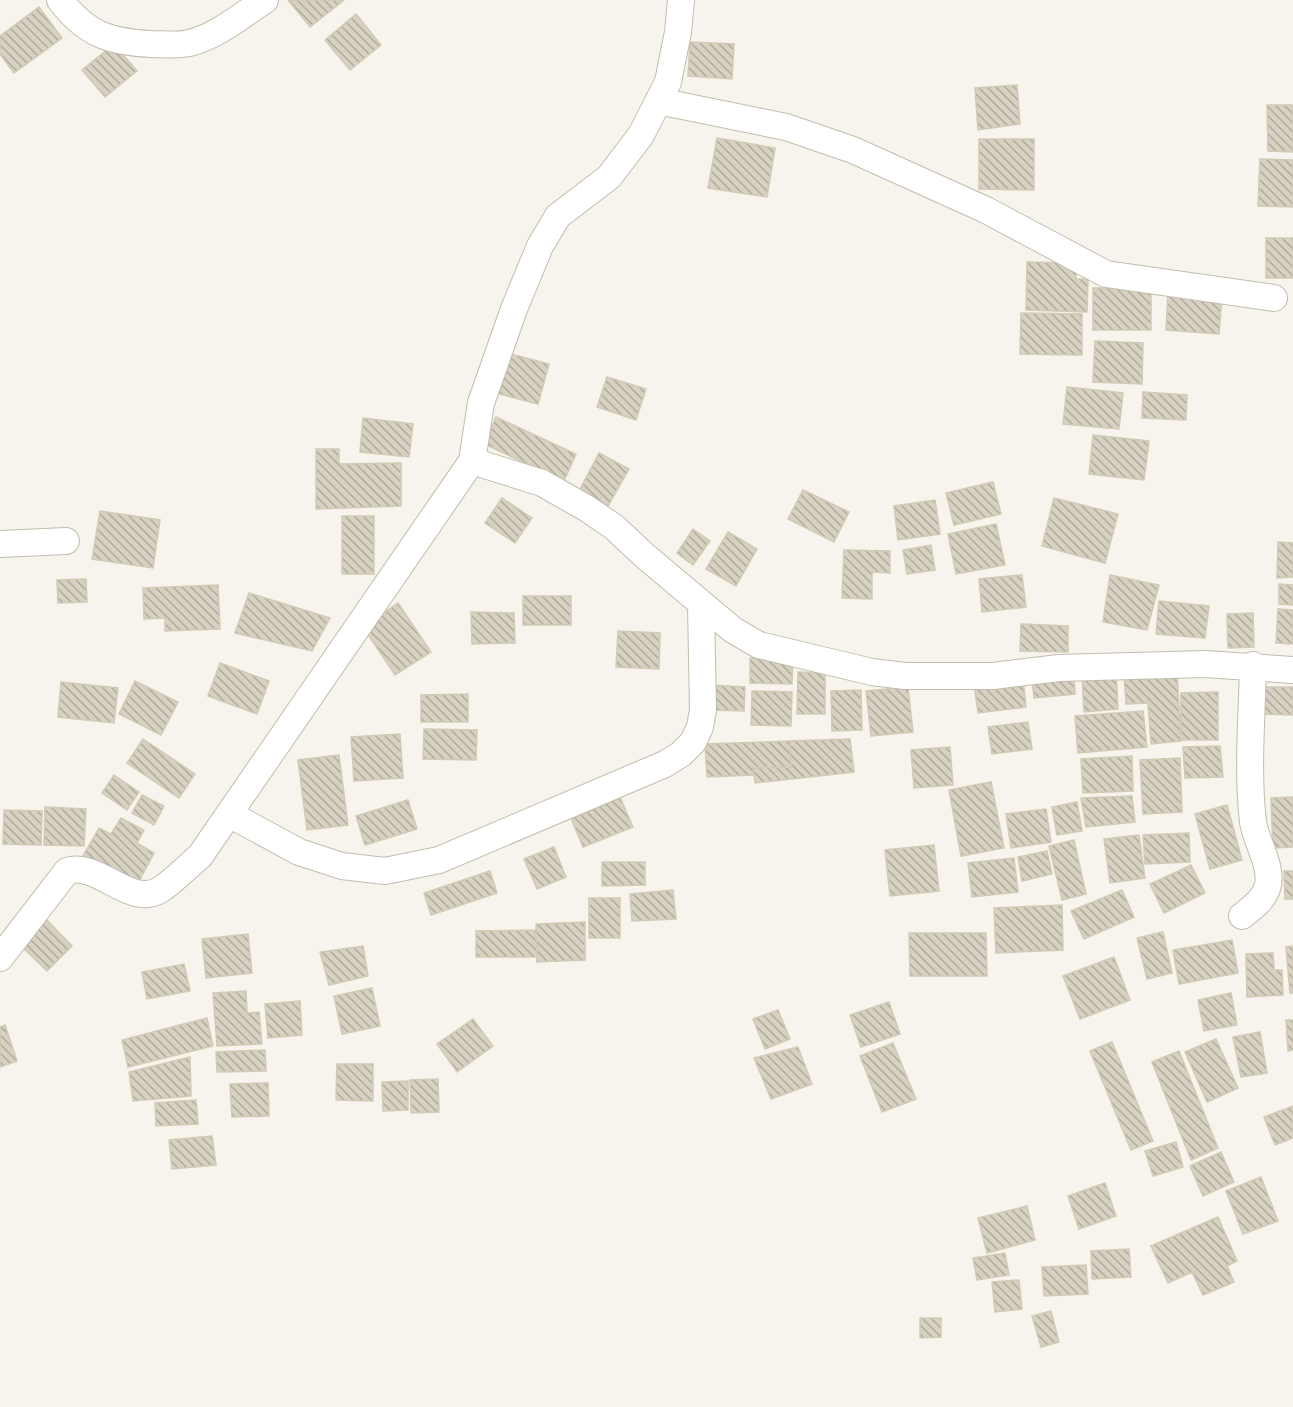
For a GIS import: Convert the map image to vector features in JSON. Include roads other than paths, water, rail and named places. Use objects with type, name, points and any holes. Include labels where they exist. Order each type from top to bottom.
[{"type":"street","points":[[60,0],[72,16],[91,31],[111,39],[165,45],[189,43],[211,35],[265,0]]},
{"type":"street","points":[[0,958],[67,871],[83,870],[131,891],[159,890],[200,856],[472,461],[481,403],[513,309],[540,246],[558,216],[609,177],[641,135],[668,82],[678,32],[681,0]]},
{"type":"street","points":[[658,101],[786,127],[853,150],[986,210],[1106,273],[1274,298]]},
{"type":"street","points":[[472,461],[542,483],[585,508],[614,527],[733,630],[759,645],[872,672],[905,676],[993,676],[1082,667],[1253,665],[1293,670]]},
{"type":"street","points":[[0,544],[66,541]]},
{"type":"street","points":[[229,814],[299,852],[342,866],[385,871],[439,860],[624,783],[681,754],[693,742],[700,727],[703,710],[701,604]]},
{"type":"street","points":[[1242,916],[1263,896],[1268,884],[1267,869],[1255,833],[1252,807],[1253,665]]}]
